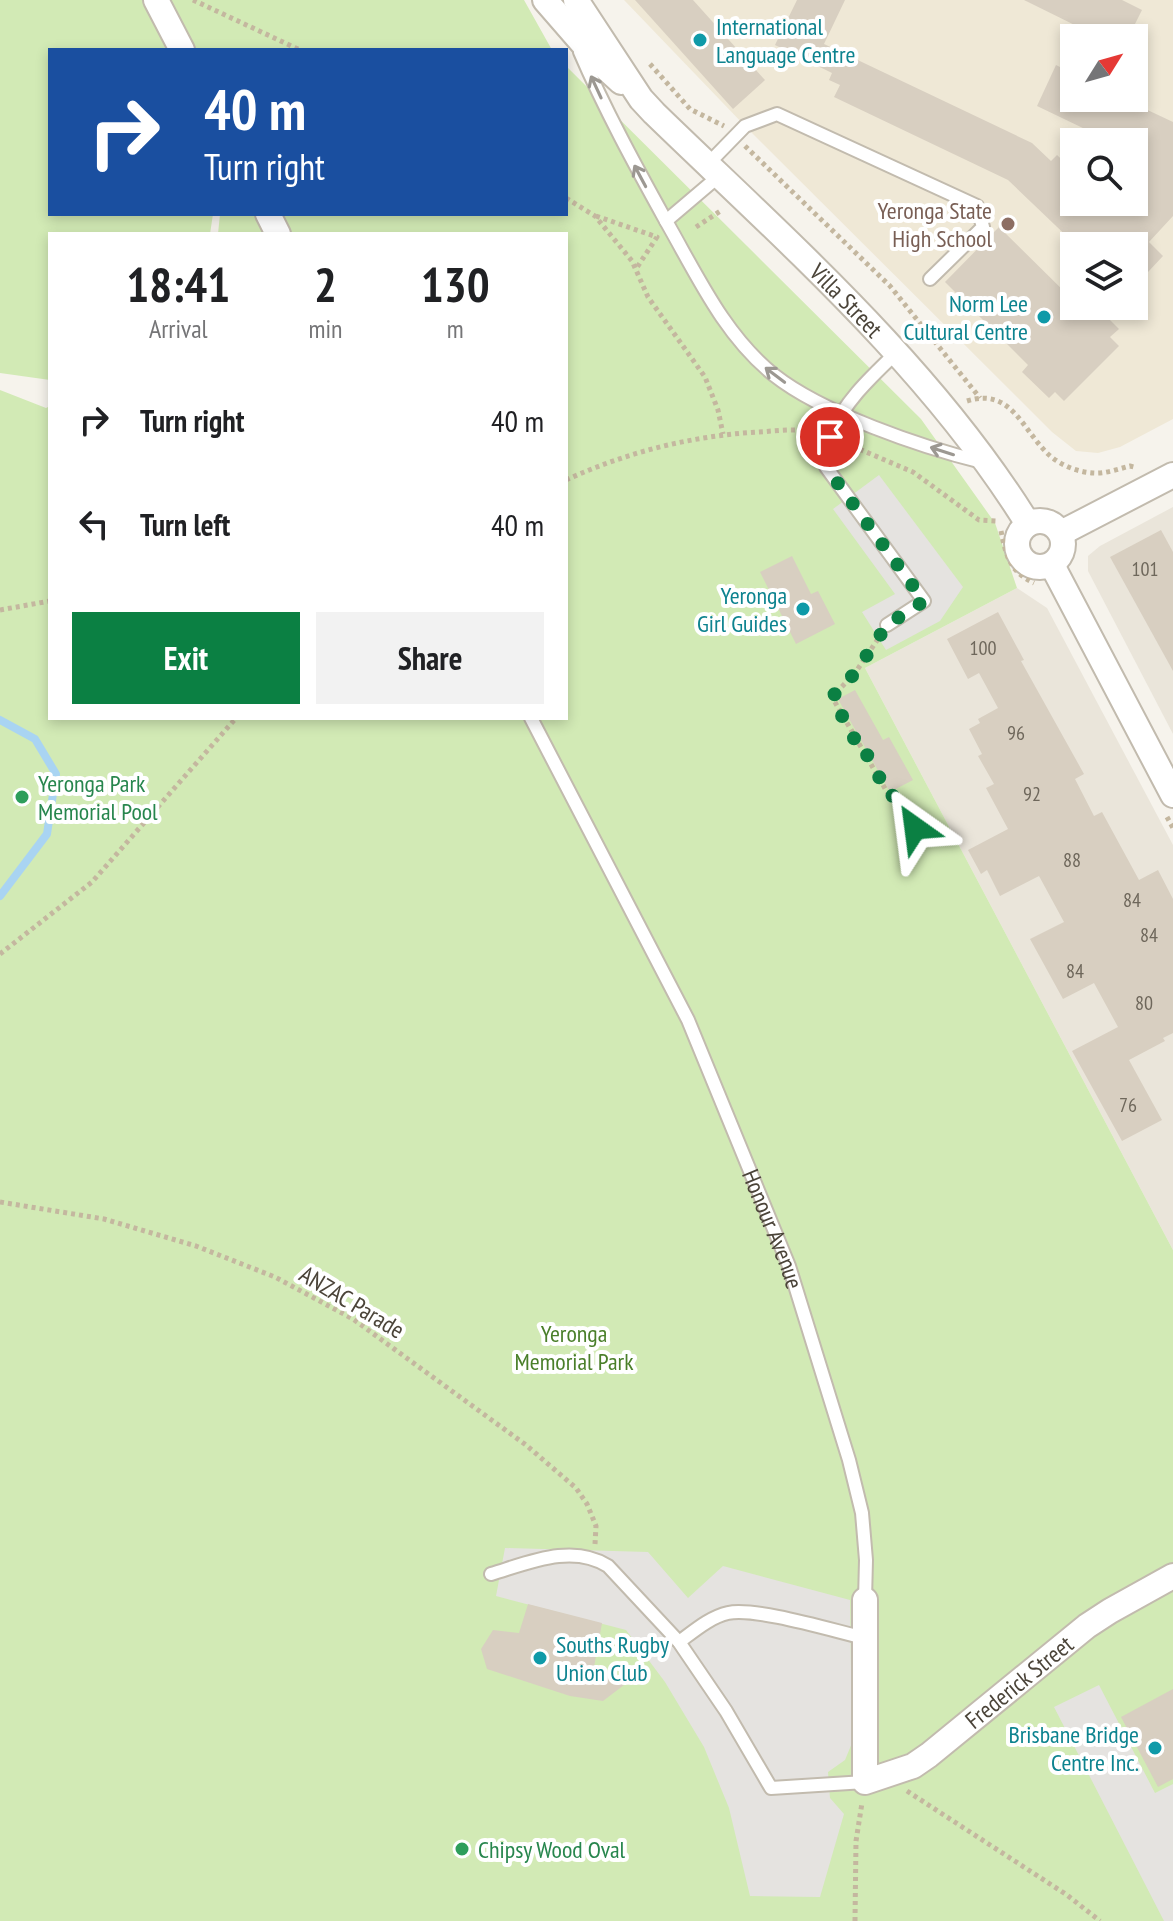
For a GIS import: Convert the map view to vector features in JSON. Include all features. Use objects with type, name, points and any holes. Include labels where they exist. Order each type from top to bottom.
[{"type":"street","points":[[156,0],[181,48]]},
{"type":"street","name":"Villa Street","points":[[545,0],[598,61],[850,302],[949,414],[1028,524]]},
{"type":"street","name":"Villa Street","points":[[576,0],[641,99]]},
{"type":"street","points":[[1061,533],[1173,475]]},
{"type":"street","points":[[1050,523],[1061,533],[1064,547],[1052,565],[1036,567],[1022,559],[1017,544],[1028,524],[1050,523]]},
{"type":"street","points":[[1052,565],[1173,795]]},
{"type":"street","name":"Frederick Street","points":[[876,1779],[913,1766],[1087,1626],[1173,1576]]},
{"type":"street","name":"Honour Avenue","points":[[865,1600],[876,1779]]},
{"type":"lane","points":[[572,32],[610,117],[666,221],[718,312],[752,355],[776,376],[842,414],[948,453],[985,463]]},
{"type":"lane","points":[[666,221],[713,171],[745,126],[777,114],[977,206],[983,227],[930,279]]},
{"type":"lane","points":[[887,625],[924,601],[826,467],[830,437],[842,414],[856,393],[896,353]]},
{"type":"lane","name":"Honour Avenue","points":[[532,720],[688,1020],[789,1266],[859,1500],[866,1560],[865,1600]]},
{"type":"lane","points":[[491,1574],[555,1556],[594,1557],[608,1566],[679,1642],[726,1711],[771,1788],[876,1779]]},
{"type":"lane","points":[[679,1642],[717,1616],[731,1612],[755,1613],[865,1638]]},
{"type":"path","points":[[193,0],[296,48]]},
{"type":"path","points":[[642,54],[690,109],[727,127]]},
{"type":"path","points":[[745,146],[890,286],[980,398]]},
{"type":"path","points":[[756,173],[764,164]]},
{"type":"path","points":[[568,199],[595,216],[636,269],[648,297],[705,377],[718,410],[723,434]]},
{"type":"path","points":[[696,227],[725,208]]},
{"type":"path","points":[[595,216],[612,219],[657,237],[636,269]]},
{"type":"path","points":[[958,406],[980,398],[1002,401],[1049,455],[1068,468],[1095,473],[1130,466],[1145,471]]},
{"type":"path","points":[[568,479],[668,443],[723,434],[800,429],[815,432]]},
{"type":"path","points":[[838,440],[913,472],[979,520],[995,523],[999,520],[1011,565],[1019,576],[1041,588]]},
{"type":"path","points":[[0,610],[48,601]]},
{"type":"path","points":[[887,625],[855,673],[832,697],[863,755],[866,753],[890,797],[896,794],[915,828]]},
{"type":"path","points":[[0,954],[92,882],[234,720]]},
{"type":"path","name":"ANZAC Parade","points":[[0,1202],[104,1219],[196,1246],[275,1277],[353,1319],[526,1445],[576,1488],[596,1526],[594,1557]]},
{"type":"path","points":[[876,1779],[924,1802],[1067,1895],[1100,1921]]},
{"type":"path","points":[[855,1921],[856,1841],[862,1808]]},
{"type":"shaded area","name":"Yeronga State High School","points":[[624,0],[1173,0],[1173,419],[1120,447],[1098,453],[1076,451],[1052,432],[745,126]]},
{"type":"shaded area","points":[[879,475],[963,587],[940,621],[886,650],[862,612],[895,594],[833,509]]},
{"type":"shaded area","points":[[1173,507],[1173,734],[1088,571],[1088,556],[1100,546]]},
{"type":"shaded area","points":[[1017,588],[1047,608],[1173,845],[1173,1250],[865,668]]},
{"type":"shaded area","points":[[505,1548],[648,1552],[688,1598],[723,1566],[850,1600],[852,1743],[845,1760],[828,1772],[830,1798],[844,1814],[820,1897],[750,1896],[729,1808],[704,1747],[665,1682],[626,1630],[496,1596]]},
{"type":"shaded area","points":[[1099,1685],[1155,1793],[1173,1784],[1173,1921],[1164,1921],[1054,1707]]},
{"type":"green space","points":[[0,0],[524,0],[551,48],[48,48],[48,216],[213,216],[210,232],[48,232],[48,380],[0,373]]},
{"type":"green space","name":"Yeronga Memorial Park","points":[[568,68],[921,419],[995,523],[1017,588],[865,668],[1173,1250],[1173,1921],[0,1921],[0,390],[48,407],[48,720],[568,720],[568,232],[218,232],[220,216],[568,216]]},
{"type":"building","name":"International Language Centre","points":[[635,0],[693,0],[765,80],[733,109]]},
{"type":"building","points":[[797,0],[845,0],[824,44],[1032,143],[1051,161],[1057,155],[1060,158],[1060,216],[1148,216],[1148,128],[1083,128],[1037,106],[1056,65],[1060,67],[1060,112],[1148,110],[1173,122],[1173,216],[1149,242],[1163,256],[1148,272],[1148,232],[1062,232],[1008,180],[834,97],[840,85],[829,80],[832,73],[775,45]]},
{"type":"building","points":[[1024,0],[1122,0],[1142,10],[1135,24],[1073,24]]},
{"type":"building","name":"Norm Lee Cultural Centre","points":[[999,227],[1060,287],[1060,320],[1110,320],[1119,329],[1110,337],[1119,346],[1064,401],[1055,392],[1049,398],[1022,372],[1028,365],[945,282]]},
{"type":"building","points":[[1161,530],[1173,552],[1173,671],[1110,557]]},
{"type":"building","name":"Yeronga Girl Guides","points":[[792,556],[811,594],[818,591],[835,624],[796,644],[760,572]]},
{"type":"building","points":[[998,612],[1024,660],[1021,661],[1084,774],[1075,779],[1094,816],[1102,812],[1139,880],[1158,870],[1173,899],[1173,1033],[1163,1038],[1165,1041],[1129,1060],[1162,1120],[1122,1141],[1072,1051],[1118,1027],[1094,983],[1063,999],[1030,939],[1064,922],[1039,876],[1000,896],[987,870],[981,874],[968,850],[1008,829],[986,788],[994,784],[978,756],[982,754],[969,729],[980,723],[978,719],[998,708],[979,673],[968,679],[947,639]]},
{"type":"building","points":[[855,690],[883,740],[889,737],[913,780],[890,792],[838,699]]},
{"type":"building","name":"Souths Rugby Union Club","points":[[528,1604],[602,1623],[594,1667],[624,1685],[603,1701],[570,1696],[487,1669],[481,1649],[493,1630],[519,1633]]},
{"type":"building","name":"Brisbane Bridge Centre Inc.","points":[[1173,1689],[1173,1779],[1158,1787],[1121,1717]]},
{"type":"waterway","points":[[0,720],[35,739],[56,774],[47,834],[0,896]]},
{"type":"place","name":"International Language Centre","points":[[700,40]]},
{"type":"place","name":"Yeronga State High School","points":[[1008,224]]},
{"type":"place","name":"Norm Lee Cultural Centre","points":[[1044,317]]},
{"type":"place","name":"Yeronga Girl Guides","points":[[803,609]]},
{"type":"place","name":"Yeronga Park Memorial Pool","points":[[22,797]]},
{"type":"place","name":"Souths Rugby Union Club","points":[[540,1658]]},
{"type":"place","name":"Brisbane Bridge Centre Inc.","points":[[1155,1748]]},
{"type":"place","name":"Chipsy Wood Oval","points":[[462,1849]]},
{"type":"route","points":[[830,437],[826,467],[924,601],[887,625],[855,673],[832,697],[863,755],[866,753],[890,797],[896,794],[915,828]]}]
